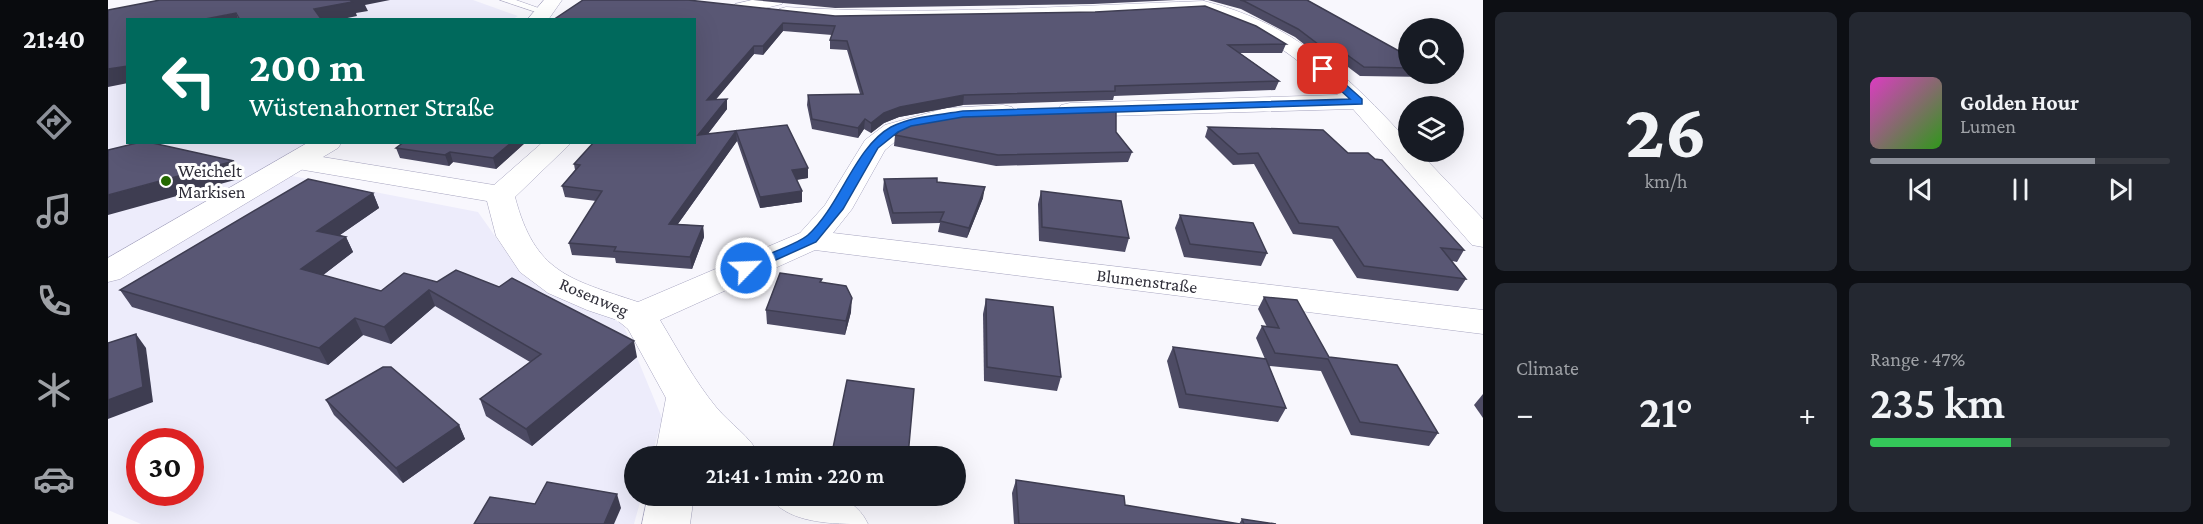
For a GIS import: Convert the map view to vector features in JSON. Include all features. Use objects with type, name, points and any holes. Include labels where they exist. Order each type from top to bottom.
[{"type":"street","points":[[741,8],[776,0]]},
{"type":"street","points":[[1178,0],[1236,15],[1285,40],[1323,69],[1359,102],[1483,238]]},
{"type":"street","points":[[721,6],[835,16],[1083,12],[1204,6]]},
{"type":"street","points":[[637,316],[811,240],[837,209],[874,146],[894,130],[909,124],[946,116],[1038,111],[1359,102]]},
{"type":"street","points":[[108,272],[326,144]]},
{"type":"street","points":[[298,161],[501,195],[557,144]]},
{"type":"street","name":"Rosenweg","points":[[501,195],[504,214],[518,250],[533,268],[578,294],[637,316],[686,398],[725,446]]},
{"type":"street","name":"Blumenstraße","points":[[811,240],[1483,322]]},
{"type":"street","points":[[679,446],[686,398]]},
{"type":"street","points":[[666,524],[669,506]]},
{"type":"street","points":[[811,506],[844,524]]},
{"type":"lane","points":[[505,0],[545,10]]},
{"type":"shaded area","points":[[220,0],[473,0],[518,16],[514,18],[126,18],[126,144],[304,144],[261,170],[478,212],[521,273],[623,324],[662,418],[655,446],[624,446],[624,506],[639,506],[634,524],[141,524],[108,510],[108,21]]},
{"type":"building","points":[[160,0],[350,0],[352,2],[314,9],[321,18],[239,18],[236,13],[210,18],[126,18],[126,66],[108,69],[108,10]]},
{"type":"building","points":[[583,0],[688,0],[835,16],[1095,12],[1205,6],[1256,26],[1286,44],[1228,45],[1279,81],[1115,86],[1115,91],[964,95],[900,107],[884,113],[871,123],[865,119],[858,128],[812,119],[808,95],[863,94],[847,41],[830,40],[835,26],[783,23],[763,46],[754,46],[707,100],[727,99],[698,135],[787,125],[808,168],[792,170],[802,191],[760,197],[736,131],[669,224],[703,226],[690,257],[614,251],[616,247],[569,243],[602,191],[562,186],[580,165],[574,164],[592,144],[696,144],[696,18],[556,18]]},
{"type":"building","points":[[1240,0],[1307,0],[1398,50],[1398,68],[1364,67],[1332,44],[1318,44],[1298,29]]},
{"type":"building","points":[[1116,108],[1116,132],[1132,152],[998,155],[895,135],[905,126],[917,122],[965,113]]},
{"type":"building","points":[[1208,127],[1323,130],[1348,153],[1368,153],[1375,159],[1382,160],[1464,250],[1441,248],[1466,279],[1364,266],[1338,227],[1299,223],[1258,153],[1238,154]]},
{"type":"building","points":[[133,144],[157,144],[234,161],[108,195],[108,150]]},
{"type":"building","points":[[401,144],[510,144],[493,158],[450,152],[445,155],[396,148]]},
{"type":"building","points":[[937,178],[937,182],[985,187],[969,228],[940,221],[944,212],[893,213],[884,179]]},
{"type":"building","points":[[308,179],[373,193],[317,231],[346,237],[301,269],[381,291],[404,273],[437,282],[456,270],[499,287],[512,278],[634,341],[526,429],[480,399],[541,354],[429,290],[384,327],[355,318],[319,348],[120,290]]},
{"type":"building","points":[[1041,191],[1121,201],[1129,238],[1042,227]]},
{"type":"building","points":[[1180,215],[1253,223],[1267,253],[1190,244]]},
{"type":"building","points":[[780,273],[822,279],[820,282],[846,286],[852,298],[846,321],[766,310]]},
{"type":"building","points":[[1264,297],[1297,300],[1329,357],[1397,365],[1438,433],[1360,422],[1328,359],[1275,353],[1262,326],[1279,328]]},
{"type":"building","points":[[986,299],[1053,307],[1061,377],[987,367]]},
{"type":"building","points":[[136,334],[143,387],[108,400],[108,343]]},
{"type":"building","points":[[1173,347],[1266,359],[1286,408],[1186,394]]},
{"type":"building","points":[[383,367],[391,367],[459,425],[396,468],[326,400]]},
{"type":"building","points":[[847,380],[914,389],[909,446],[833,446]]},
{"type":"building","points":[[1016,480],[1124,496],[1125,505],[1240,524],[1019,524]]},
{"type":"building","points":[[547,482],[617,494],[604,524],[474,524],[490,497],[535,504]]},
{"type":"building","points":[[1242,519],[1276,524],[1244,524]]},
{"type":"place","name":"Weichelt Markisen","points":[[166,181]]},
{"type":"route","points":[[746,268],[811,240],[837,209],[874,146],[894,130],[909,124],[963,114],[1359,102],[1323,69]]}]
